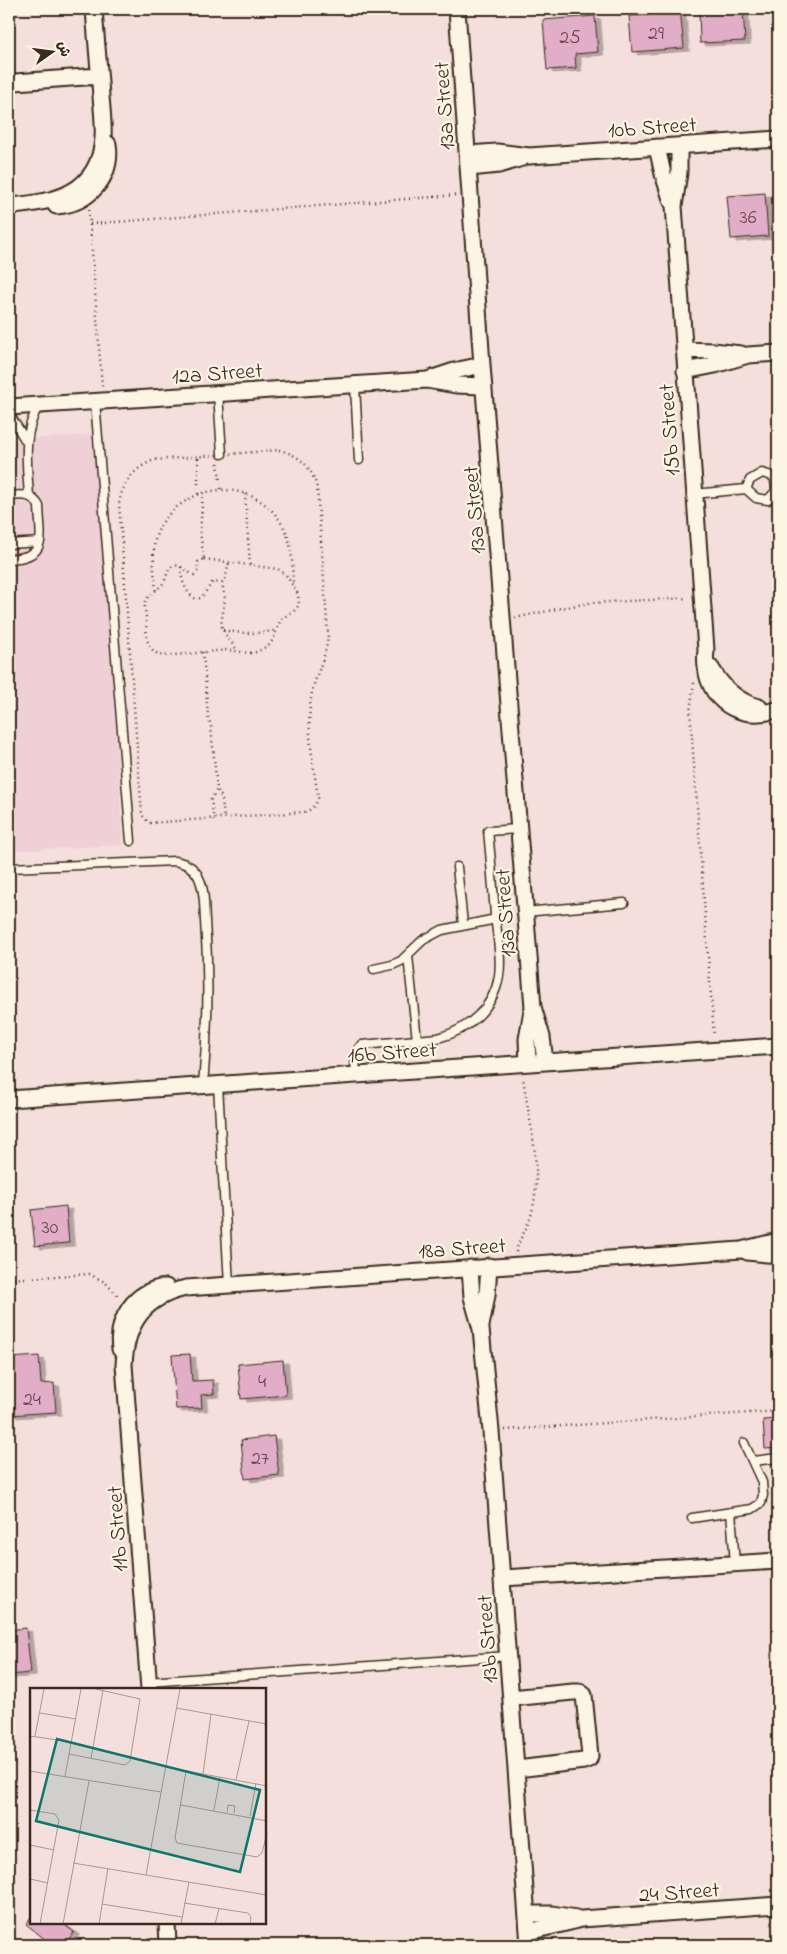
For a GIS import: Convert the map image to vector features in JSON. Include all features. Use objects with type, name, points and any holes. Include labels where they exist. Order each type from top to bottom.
[{"type":"street","points":[[9,206],[37,204],[86,189],[101,152],[103,128],[94,9]]},
{"type":"street","name":"13a Street","points":[[457,9],[482,365],[526,912],[532,1007],[524,1063]]},
{"type":"street","points":[[15,82],[99,76]]},
{"type":"street","name":"10b Street","points":[[468,161],[497,152],[528,156],[778,139]]},
{"type":"street","name":"15b Street","points":[[679,146],[679,173],[674,206],[706,650],[715,673],[733,708],[754,714],[777,710]]},
{"type":"street","name":"15b Street","points":[[657,147],[663,174],[674,206]]},
{"type":"street","points":[[684,350],[748,355],[778,353]]},
{"type":"street","points":[[685,371],[715,365],[748,355]]},
{"type":"street","name":"12a Street","points":[[427,380],[454,370],[482,365]]},
{"type":"street","name":"12a Street","points":[[9,407],[427,380],[456,386],[484,386]]},
{"type":"street","name":"13a Street","points":[[532,1007],[542,1038],[545,1062]]},
{"type":"street","name":"16b Street","points":[[9,1099],[778,1046]]},
{"type":"street","name":"18a Street","points":[[134,1311],[172,1291],[186,1288],[740,1250],[778,1241]]},
{"type":"street","name":"18a Street","points":[[740,1250],[778,1255]]},
{"type":"street","name":"13b Street","points":[[481,1330],[487,1295],[489,1266]]},
{"type":"street","name":"13b Street","points":[[470,1268],[472,1296],[481,1330],[491,1431],[529,1939]]},
{"type":"street","name":"11b Street","points":[[134,1311],[120,1330],[120,1353],[124,1365],[149,1685]]},
{"type":"street","points":[[503,1578],[778,1561]]},
{"type":"street","points":[[511,1698],[580,1692],[584,1695],[590,1756],[589,1759],[584,1761],[517,1769]]},
{"type":"street","name":"24 Street","points":[[528,1914],[552,1914],[582,1919],[778,1905]]},
{"type":"street","name":"24 Street","points":[[529,1939],[582,1919]]},
{"type":"street","points":[[167,1924],[168,1945]]},
{"type":"lane","points":[[356,385],[359,460]]},
{"type":"lane","points":[[218,393],[220,454]]},
{"type":"lane","points":[[99,401],[131,841]]},
{"type":"lane","points":[[29,496],[26,441],[30,422],[39,404]]},
{"type":"lane","points":[[9,414],[26,441]]},
{"type":"lane","points":[[694,494],[746,489]]},
{"type":"lane","points":[[9,496],[29,496],[39,506],[40,542],[38,548],[29,557],[9,559]]},
{"type":"lane","points":[[9,544],[40,542]]},
{"type":"lane","points":[[356,1075],[355,1054],[359,1047],[366,1044],[438,1038],[460,1030],[474,1020],[485,1008],[495,991],[500,975],[488,832],[519,829]]},
{"type":"lane","points":[[9,868],[176,861],[185,863],[199,876],[202,885],[206,932],[211,1085],[229,1285]]},
{"type":"lane","points":[[457,867],[464,924]]},
{"type":"lane","points":[[526,912],[624,903]]},
{"type":"lane","points":[[374,970],[392,965],[408,956],[424,940],[442,930],[496,919]]},
{"type":"lane","points":[[408,956],[417,1040]]},
{"type":"lane","points":[[692,1518],[755,1508],[763,1499],[762,1482],[744,1443]]},
{"type":"lane","points":[[753,1460],[778,1458]]},
{"type":"lane","points":[[731,1512],[735,1564]]},
{"type":"lane","points":[[149,1685],[508,1656]]},
{"type":"path","points":[[86,189],[90,224],[99,401]]},
{"type":"path","points":[[90,224],[470,194]]},
{"type":"path","points":[[279,450],[297,456],[310,470],[317,488],[328,634],[326,655],[315,682],[310,701],[310,721],[318,798],[313,808],[304,812],[152,824],[146,821],[142,815],[119,504],[126,482],[143,465],[154,460],[166,458],[198,456],[279,450]]},
{"type":"path","points":[[220,454],[221,489]]},
{"type":"path","points":[[198,456],[198,494]]},
{"type":"path","points":[[156,590],[154,550],[160,527],[176,508],[198,494],[221,489],[244,493],[268,508],[282,524],[292,553],[293,586]]},
{"type":"path","points":[[203,492],[199,519],[204,559]]},
{"type":"path","points":[[244,493],[250,564]]},
{"type":"path","points":[[204,559],[278,569],[286,575],[300,597],[300,605],[281,620],[274,640],[264,649],[250,653],[238,651],[203,652],[164,656],[151,648],[146,639],[145,603],[163,583],[170,568],[175,565],[182,567],[191,574],[196,574],[198,562],[204,559]]},
{"type":"path","points":[[182,567],[183,583],[194,599],[201,598],[212,583],[222,582],[226,578],[229,562]]},
{"type":"path","points":[[222,582],[225,599],[221,620],[223,630],[238,651]]},
{"type":"path","points":[[503,619],[519,618],[589,603],[702,598]]},
{"type":"path","points":[[223,630],[255,634],[277,630]]},
{"type":"path","points":[[203,652],[208,716],[211,726],[217,789],[222,798],[224,819]]},
{"type":"path","points":[[696,676],[690,711],[715,1050]]},
{"type":"path","points":[[214,820],[211,800],[217,789]]},
{"type":"path","points":[[514,1265],[516,1249],[531,1215],[537,1177],[524,1063]]},
{"type":"path","points":[[9,1279],[89,1274],[105,1282],[134,1311]]},
{"type":"path","points":[[491,1431],[778,1411]]},
{"type":"shaded area","points":[[97,434],[123,845],[9,851],[9,441]]},
{"type":"building","points":[[649,9],[680,9],[684,48],[632,52],[629,16],[650,15]]},
{"type":"building","points":[[699,9],[743,9],[745,41],[700,43]]},
{"type":"building","points":[[595,16],[598,52],[575,54],[576,68],[547,70],[543,20]]},
{"type":"building","points":[[765,193],[768,236],[731,239],[727,196]]},
{"type":"building","points":[[66,1206],[69,1243],[35,1246],[31,1210]]},
{"type":"building","points":[[190,1354],[192,1381],[213,1380],[214,1394],[201,1395],[202,1408],[176,1409],[172,1355]]},
{"type":"building","points":[[39,1356],[41,1384],[54,1383],[56,1412],[9,1415],[9,1358]]},
{"type":"building","points":[[283,1360],[286,1395],[241,1399],[238,1364]]},
{"type":"building","points":[[778,1419],[778,1448],[765,1449],[763,1420]]},
{"type":"building","points":[[274,1436],[279,1475],[245,1479],[241,1440]]},
{"type":"building","points":[[26,1628],[31,1673],[9,1675],[9,1630]]},
{"type":"building","points":[[30,1918],[30,1924],[63,1924],[74,1932],[64,1945],[52,1945],[26,1924]]}]
